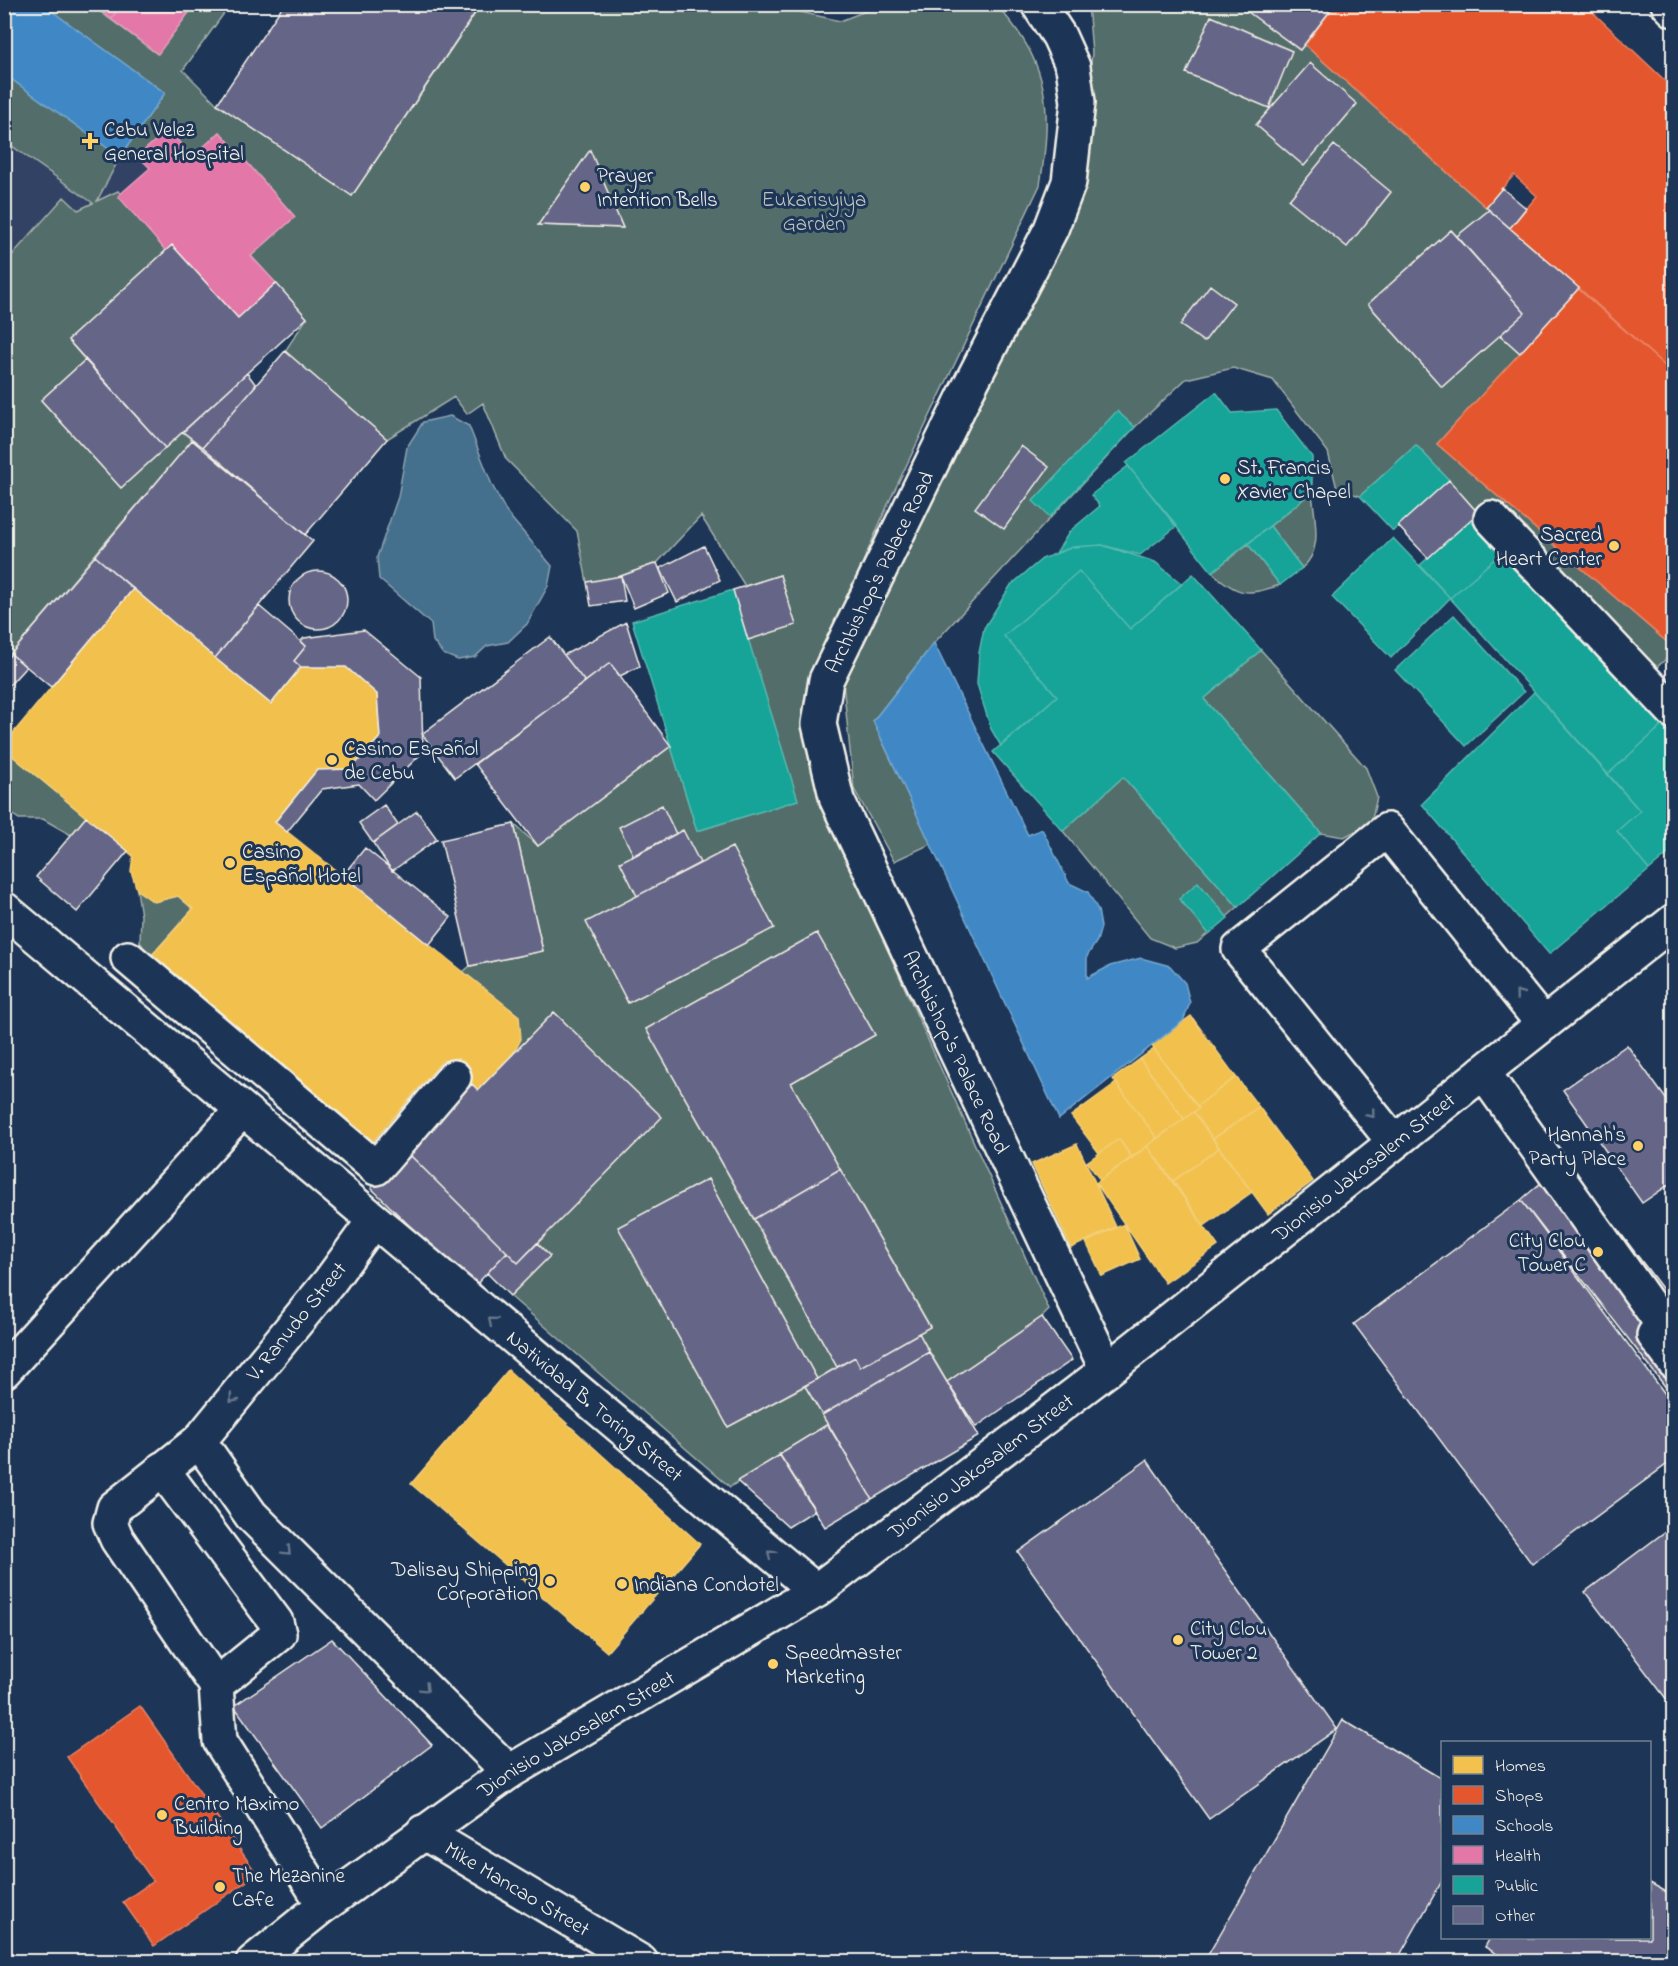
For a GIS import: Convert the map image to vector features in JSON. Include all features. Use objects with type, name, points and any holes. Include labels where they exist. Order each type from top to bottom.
[{"type":"street","name":"Archbishop's Palace Road","points":[[1038,4],[1059,36],[1073,67],[1078,102],[1069,182],[1051,229],[967,391],[826,680],[819,724],[837,800],[1107,1370]]},
{"type":"street","points":[[1668,4],[1674,10]]},
{"type":"street","points":[[1491,518],[1674,712]]},
{"type":"street","points":[[1394,1142],[1239,949],[1387,830],[1543,1024]]},
{"type":"street","points":[[4,909],[373,1222]]},
{"type":"street","name":"Dionisio Jakosalem Street","points":[[253,1962],[324,1905],[509,1772],[816,1591],[1107,1370],[1674,921]]},
{"type":"street","points":[[128,958],[376,1168],[454,1077]]},
{"type":"street","points":[[1483,1072],[1665,1328],[1654,1335],[1674,1362]]},
{"type":"street","points":[[4,1371],[242,1110]]},
{"type":"street","points":[[332,1186],[359,1154]]},
{"type":"street","name":"V. Ranudo Street","points":[[216,1685],[117,1539],[110,1523],[114,1508],[199,1441],[330,1281],[373,1222]]},
{"type":"street","name":"Natividad B. Toring Street","points":[[373,1222],[816,1591]]},
{"type":"street","points":[[199,1441],[251,1515],[509,1772]]},
{"type":"street","points":[[162,1469],[276,1622],[279,1634],[216,1685],[220,1741],[324,1905]]},
{"type":"street","name":"Mike Mancao Street","points":[[423,1832],[641,1962]]},
{"type":"shaded area","name":"Cebu Velez General Hospital","points":[[5,5],[91,5],[111,19],[200,113],[5,322]]},
{"type":"shaded area","points":[[450,416],[469,426],[492,485],[507,513],[552,566],[548,586],[527,624],[508,642],[487,646],[475,657],[458,660],[443,654],[433,641],[431,624],[379,579],[377,557],[398,497],[407,447],[423,422]]},
{"type":"green space","points":[[1088,4],[1248,5],[1299,50],[1305,45],[1489,210],[1457,236],[1451,230],[1368,304],[1442,387],[1500,335],[1520,353],[1437,444],[1674,648],[1673,653],[1634,687],[1416,445],[1360,496],[1337,489],[1328,452],[1273,380],[1233,368],[1186,379],[1135,427],[934,643],[873,721],[931,844],[894,861],[854,789],[843,683],[1078,197],[1092,53]]},
{"type":"green space","name":"Eukarisyiya Garden","points":[[42,5],[91,5],[157,54],[195,5],[230,5],[183,70],[217,104],[352,196],[481,5],[770,5],[840,21],[881,5],[996,5],[1028,47],[1037,67],[1046,111],[1046,134],[1040,185],[889,502],[814,675],[821,801],[1049,1310],[947,1382],[919,1333],[930,1326],[791,1083],[875,1035],[817,933],[646,1029],[837,1367],[817,1379],[708,1179],[619,1227],[728,1427],[805,1386],[828,1424],[730,1487],[510,1296],[549,1256],[537,1243],[661,1117],[554,1012],[513,1054],[518,1016],[463,972],[470,966],[543,951],[514,824],[538,846],[671,746],[697,831],[797,800],[748,640],[780,575],[745,586],[701,516],[657,563],[621,576],[587,582],[577,531],[506,459],[483,403],[467,414],[454,397],[387,439],[285,351],[307,318],[251,256],[295,217],[220,132],[192,157],[168,130],[138,156],[120,157],[97,201],[118,191],[166,251],[68,340],[85,360],[41,400],[121,488],[183,432],[192,440],[5,661],[5,263],[64,197],[78,210],[93,203],[5,141],[5,74],[120,156],[165,93]],"holes":[[[590,151],[623,228],[539,225],[539,224]]]},
{"type":"green space","points":[[1312,492],[1316,523],[1315,543],[1309,561],[1302,568],[1270,526]]},
{"type":"green space","points":[[1248,544],[1280,585],[1259,591],[1243,592],[1229,586],[1212,572]]},
{"type":"green space","points":[[1261,650],[1366,768],[1377,797],[1371,823],[1344,837],[1321,833],[1204,699]]},
{"type":"green space","points":[[7,751],[86,817],[71,835],[43,819],[19,819],[5,809],[4,756]]},
{"type":"green space","points":[[1123,777],[1238,907],[1197,943],[1175,948],[1150,938],[1063,831]]},
{"type":"green space","points":[[137,890],[154,902],[178,896],[193,909],[150,957],[140,942],[141,916]]},
{"type":"building: Homes","name":"Casino Español Hotel","points":[[133,589],[271,704],[301,667],[346,667],[377,694],[380,737],[351,769],[317,770],[275,822],[519,1016],[521,1039],[513,1054],[478,1090],[443,1060],[363,1153],[144,964],[193,909],[178,896],[154,902],[137,890],[131,871],[133,856],[4,749],[4,744]]},
{"type":"building: Homes","points":[[1191,1016],[1236,1077],[1197,1106],[1151,1045]]},
{"type":"building: Homes","points":[[1154,1049],[1199,1108],[1184,1119],[1140,1059]]},
{"type":"building: Homes","points":[[1140,1059],[1184,1119],[1157,1138],[1113,1079]]},
{"type":"building: Homes","points":[[1236,1077],[1259,1107],[1213,1139],[1194,1112],[1199,1108],[1197,1106]]},
{"type":"building: Homes","points":[[1116,1083],[1157,1138],[1132,1158],[1119,1139],[1099,1153],[1071,1116]]},
{"type":"building: Homes","points":[[1259,1107],[1313,1181],[1268,1214],[1213,1139]]},
{"type":"building: Homes","points":[[1194,1112],[1219,1148],[1173,1181],[1147,1146]]},
{"type":"building: Homes","points":[[1119,1139],[1132,1158],[1100,1180],[1087,1162]]},
{"type":"building: Homes","points":[[1077,1144],[1116,1227],[1071,1248],[1032,1164]]},
{"type":"building: Homes","points":[[1147,1146],[1218,1246],[1165,1283],[1096,1183]]},
{"type":"building: Homes","points":[[1219,1148],[1252,1192],[1204,1226],[1173,1181]]},
{"type":"building: Homes","points":[[1124,1224],[1140,1259],[1102,1276],[1086,1242]]},
{"type":"building: Homes","points":[[508,1370],[700,1544],[607,1652],[411,1484]]},
{"type":"building: Shops","points":[[1336,4],[1584,4],[1674,89],[1674,374],[1510,228],[1537,196],[1514,175],[1486,207],[1305,45]]},
{"type":"building: Shops","name":"Sacred Heart Center","points":[[1579,288],[1674,374],[1674,648],[1437,444]]},
{"type":"building: Shops","name":"Centro Maximo Building","points":[[140,1706],[257,1874],[154,1946],[123,1902],[153,1881],[67,1757]]},
{"type":"building: Schools","points":[[4,4],[42,4],[165,93],[120,157],[4,74]]},
{"type":"building: Schools","points":[[934,643],[1028,835],[1042,829],[1069,883],[1088,892],[1098,910],[1101,927],[1097,941],[1087,956],[1087,978],[1110,966],[1141,958],[1170,966],[1185,983],[1190,1003],[1183,1021],[1059,1119],[873,721]]},
{"type":"building: Health","points":[[91,4],[122,4],[111,19]]},
{"type":"building: Health","points":[[122,4],[195,4],[158,54],[111,19]]},
{"type":"building: Health","points":[[168,129],[192,157],[220,132],[295,217],[251,256],[276,283],[238,318],[172,245],[166,251],[118,196],[150,168],[138,156]]},
{"type":"building: Public","name":"St. Francis Xavier Chapel","points":[[1216,392],[1232,413],[1276,410],[1312,457],[1312,492],[1212,572],[1126,463]]},
{"type":"building: Public","points":[[1117,411],[1135,427],[1050,517],[1033,501]]},
{"type":"building: Public","points":[[1416,445],[1449,480],[1393,531],[1360,496]]},
{"type":"building: Public","points":[[1128,466],[1177,526],[1140,555],[1102,545],[1073,547],[1056,553],[1070,531],[1100,506],[1091,495]]},
{"type":"building: Public","points":[[1478,513],[1508,547],[1450,598],[1420,565]]},
{"type":"building: Public","points":[[1270,526],[1302,568],[1280,585],[1248,544]]},
{"type":"building: Public","points":[[1393,538],[1450,598],[1391,658],[1332,597]]},
{"type":"building: Public","points":[[1102,545],[1155,562],[1182,584],[1130,629],[1079,571],[1004,636],[1057,696],[1001,746],[991,729],[977,684],[979,653],[984,628],[1011,585],[1042,559],[1073,547]]},
{"type":"building: Public","points":[[1508,547],[1666,722],[1608,774],[1450,598]]},
{"type":"building: Public","points":[[1079,571],[1130,629],[1193,574],[1261,650],[1204,699],[1321,833],[1238,907],[1123,777],[1063,831],[993,752],[1057,696],[1004,636]]},
{"type":"building: Public","points":[[733,590],[798,800],[697,831],[632,621]]},
{"type":"building: Public","points":[[1454,615],[1524,692],[1466,746],[1395,670]]},
{"type":"building: Public","points":[[1534,692],[1640,811],[1617,831],[1649,870],[1549,954],[1422,804]]},
{"type":"building: Public","points":[[1666,722],[1674,731],[1674,849],[1649,870],[1617,831],[1640,811],[1608,774]]},
{"type":"building: Public","points":[[1198,882],[1228,918],[1209,934],[1179,899]]},
{"type":"building: Other","points":[[284,4],[481,4],[352,196],[217,104]]},
{"type":"building: Other","points":[[1237,4],[1325,4],[1330,11],[1300,50]]},
{"type":"building: Other","points":[[1211,16],[1292,51],[1269,108],[1186,73]]},
{"type":"building: Other","points":[[1310,63],[1357,104],[1304,166],[1256,125]]},
{"type":"building: Other","points":[[1334,145],[1391,192],[1347,247],[1289,200]]},
{"type":"building: Other","name":"Prayer Intention Bells","points":[[590,150],[623,228],[538,225]]},
{"type":"building: Other","points":[[1502,188],[1526,208],[1510,228],[1486,207]]},
{"type":"building: Other","points":[[1489,210],[1579,288],[1520,353],[1500,335],[1525,313],[1457,236]]},
{"type":"building: Other","points":[[1451,230],[1525,313],[1442,387],[1368,304]]},
{"type":"building: Other","points":[[172,245],[238,318],[276,283],[307,318],[165,448],[68,340]]},
{"type":"building: Other","points":[[1210,285],[1234,303],[1204,342],[1180,325]]},
{"type":"building: Other","points":[[285,351],[387,439],[305,535],[203,447]]},
{"type":"building: Other","points":[[85,360],[165,448],[121,488],[41,400]]},
{"type":"building: Other","points":[[247,373],[256,385],[203,447],[183,432]]},
{"type":"building: Other","points":[[192,440],[313,541],[215,658],[95,556]]},
{"type":"building: Other","points":[[1021,446],[1049,467],[1004,529],[975,508]]},
{"type":"building: Other","points":[[1449,480],[1478,513],[1428,558],[1398,526]]},
{"type":"building: Other","points":[[704,546],[720,580],[677,602],[660,568]]},
{"type":"building: Other","points":[[95,556],[133,589],[51,687],[11,654]]},
{"type":"building: Other","points":[[657,563],[669,593],[634,608],[621,576]]},
{"type":"building: Other","points":[[318,571],[334,576],[342,584],[347,600],[342,616],[334,624],[318,629],[302,624],[294,616],[289,600],[294,584],[302,576]]},
{"type":"building: Other","points":[[780,575],[796,625],[748,640],[733,590]]},
{"type":"building: Other","points":[[621,576],[625,601],[591,606],[587,582]]},
{"type":"building: Other","points":[[259,606],[306,646],[294,661],[301,667],[271,704],[215,658]]},
{"type":"building: Other","points":[[626,622],[640,666],[620,676],[610,663],[585,682],[564,655]]},
{"type":"building: Other","points":[[364,630],[421,677],[423,752],[374,800],[359,784],[322,789],[287,832],[275,822],[317,770],[351,769],[380,737],[377,694],[346,667],[301,667],[294,661],[306,646],[301,641],[304,638]]},
{"type":"building: Other","points":[[550,637],[585,682],[455,778],[422,734]]},
{"type":"building: Other","points":[[11,654],[26,667],[4,691],[4,661]]},
{"type":"building: Other","points":[[610,663],[671,746],[538,846],[475,764]]},
{"type":"building: Other","points":[[384,805],[398,825],[373,843],[359,823]]},
{"type":"building: Other","points":[[662,805],[676,834],[634,856],[619,827]]},
{"type":"building: Other","points":[[417,811],[437,839],[392,871],[373,843]]},
{"type":"building: Other","points":[[86,817],[128,851],[77,912],[36,877]]},
{"type":"building: Other","points":[[514,824],[543,951],[470,966],[441,840]]},
{"type":"building: Other","points":[[683,830],[700,863],[637,896],[620,862]]},
{"type":"building: Other","points":[[732,847],[774,928],[628,1003],[586,922]]},
{"type":"building: Other","points":[[365,848],[451,917],[429,945],[343,875]]},
{"type":"building: Other","points":[[817,933],[875,1035],[791,1083],[840,1169],[754,1219],[646,1029]]},
{"type":"building: Other","points":[[554,1012],[662,1117],[518,1263],[406,1151],[472,1084],[478,1090]]},
{"type":"building: Other","name":"Hannah's Party Place","points":[[1627,1045],[1674,1110],[1674,1181],[1642,1203],[1563,1090]]},
{"type":"building: Other","points":[[406,1151],[507,1252],[473,1288],[371,1188]]},
{"type":"building: Other","name":"City Clou Tower C","points":[[1566,1161],[1674,1304],[1674,1398],[1521,1200]]},
{"type":"building: Other","points":[[840,1169],[930,1327],[860,1367],[855,1357],[837,1367],[754,1219]]},
{"type":"building: Other","points":[[708,1179],[817,1379],[728,1427],[618,1227]]},
{"type":"building: Other","points":[[1521,1200],[1674,1406],[1674,1459],[1532,1564],[1354,1324]]},
{"type":"building: Other","points":[[537,1243],[550,1256],[510,1296],[487,1273],[507,1252],[518,1263]]},
{"type":"building: Other","points":[[1042,1317],[1072,1360],[976,1427],[947,1382]]},
{"type":"building: Other","points":[[919,1333],[929,1352],[822,1415],[805,1386],[855,1357],[860,1367]]},
{"type":"building: Other","points":[[929,1352],[979,1436],[872,1499],[822,1415]]},
{"type":"building: Other","points":[[828,1424],[872,1499],[825,1527],[779,1454]]},
{"type":"building: Other","points":[[780,1455],[815,1510],[788,1527],[737,1481]]},
{"type":"building: Other","name":"City Clou Tower 2","points":[[1147,1460],[1337,1729],[1209,1819],[1018,1552]]},
{"type":"building: Other","points":[[1674,1525],[1674,1709],[1585,1592]]},
{"type":"building: Other","points":[[332,1639],[432,1745],[322,1828],[234,1706]]},
{"type":"building: Other","points":[[1343,1720],[1441,1778],[1441,1883],[1396,1962],[1204,1962]]},
{"type":"building: Other","points":[[1651,1884],[1674,1896],[1674,1962],[1510,1962],[1485,1947],[1489,1939],[1651,1939]]},
{"type":"place","name":"Cebu Velez General Hospital","points":[[90,141]]},
{"type":"place","name":"Prayer Intention Bells","points":[[585,187]]},
{"type":"place","name":"St. Francis Xavier Chapel","points":[[1225,479]]},
{"type":"place","name":"Sacred Heart Center","points":[[1614,546]]},
{"type":"place","name":"Casino Español de Cebu","points":[[332,760]]},
{"type":"place","name":"Casino Español Hotel","points":[[230,863]]},
{"type":"place","name":"Hannah's Party Place","points":[[1638,1146]]},
{"type":"place","name":"City Clou Tower C","points":[[1598,1252]]},
{"type":"place","name":"Dalisay Shipping Corporation","points":[[550,1581]]},
{"type":"place","name":"Indiana Condotel","points":[[622,1584]]},
{"type":"place","name":"City Clou Tower 2","points":[[1178,1640]]},
{"type":"place","name":"Speedmaster Marketing","points":[[773,1664]]},
{"type":"place","name":"Centro Maximo Building","points":[[162,1815]]},
{"type":"place","name":"The Mezanine Cafe","points":[[220,1887]]}]
